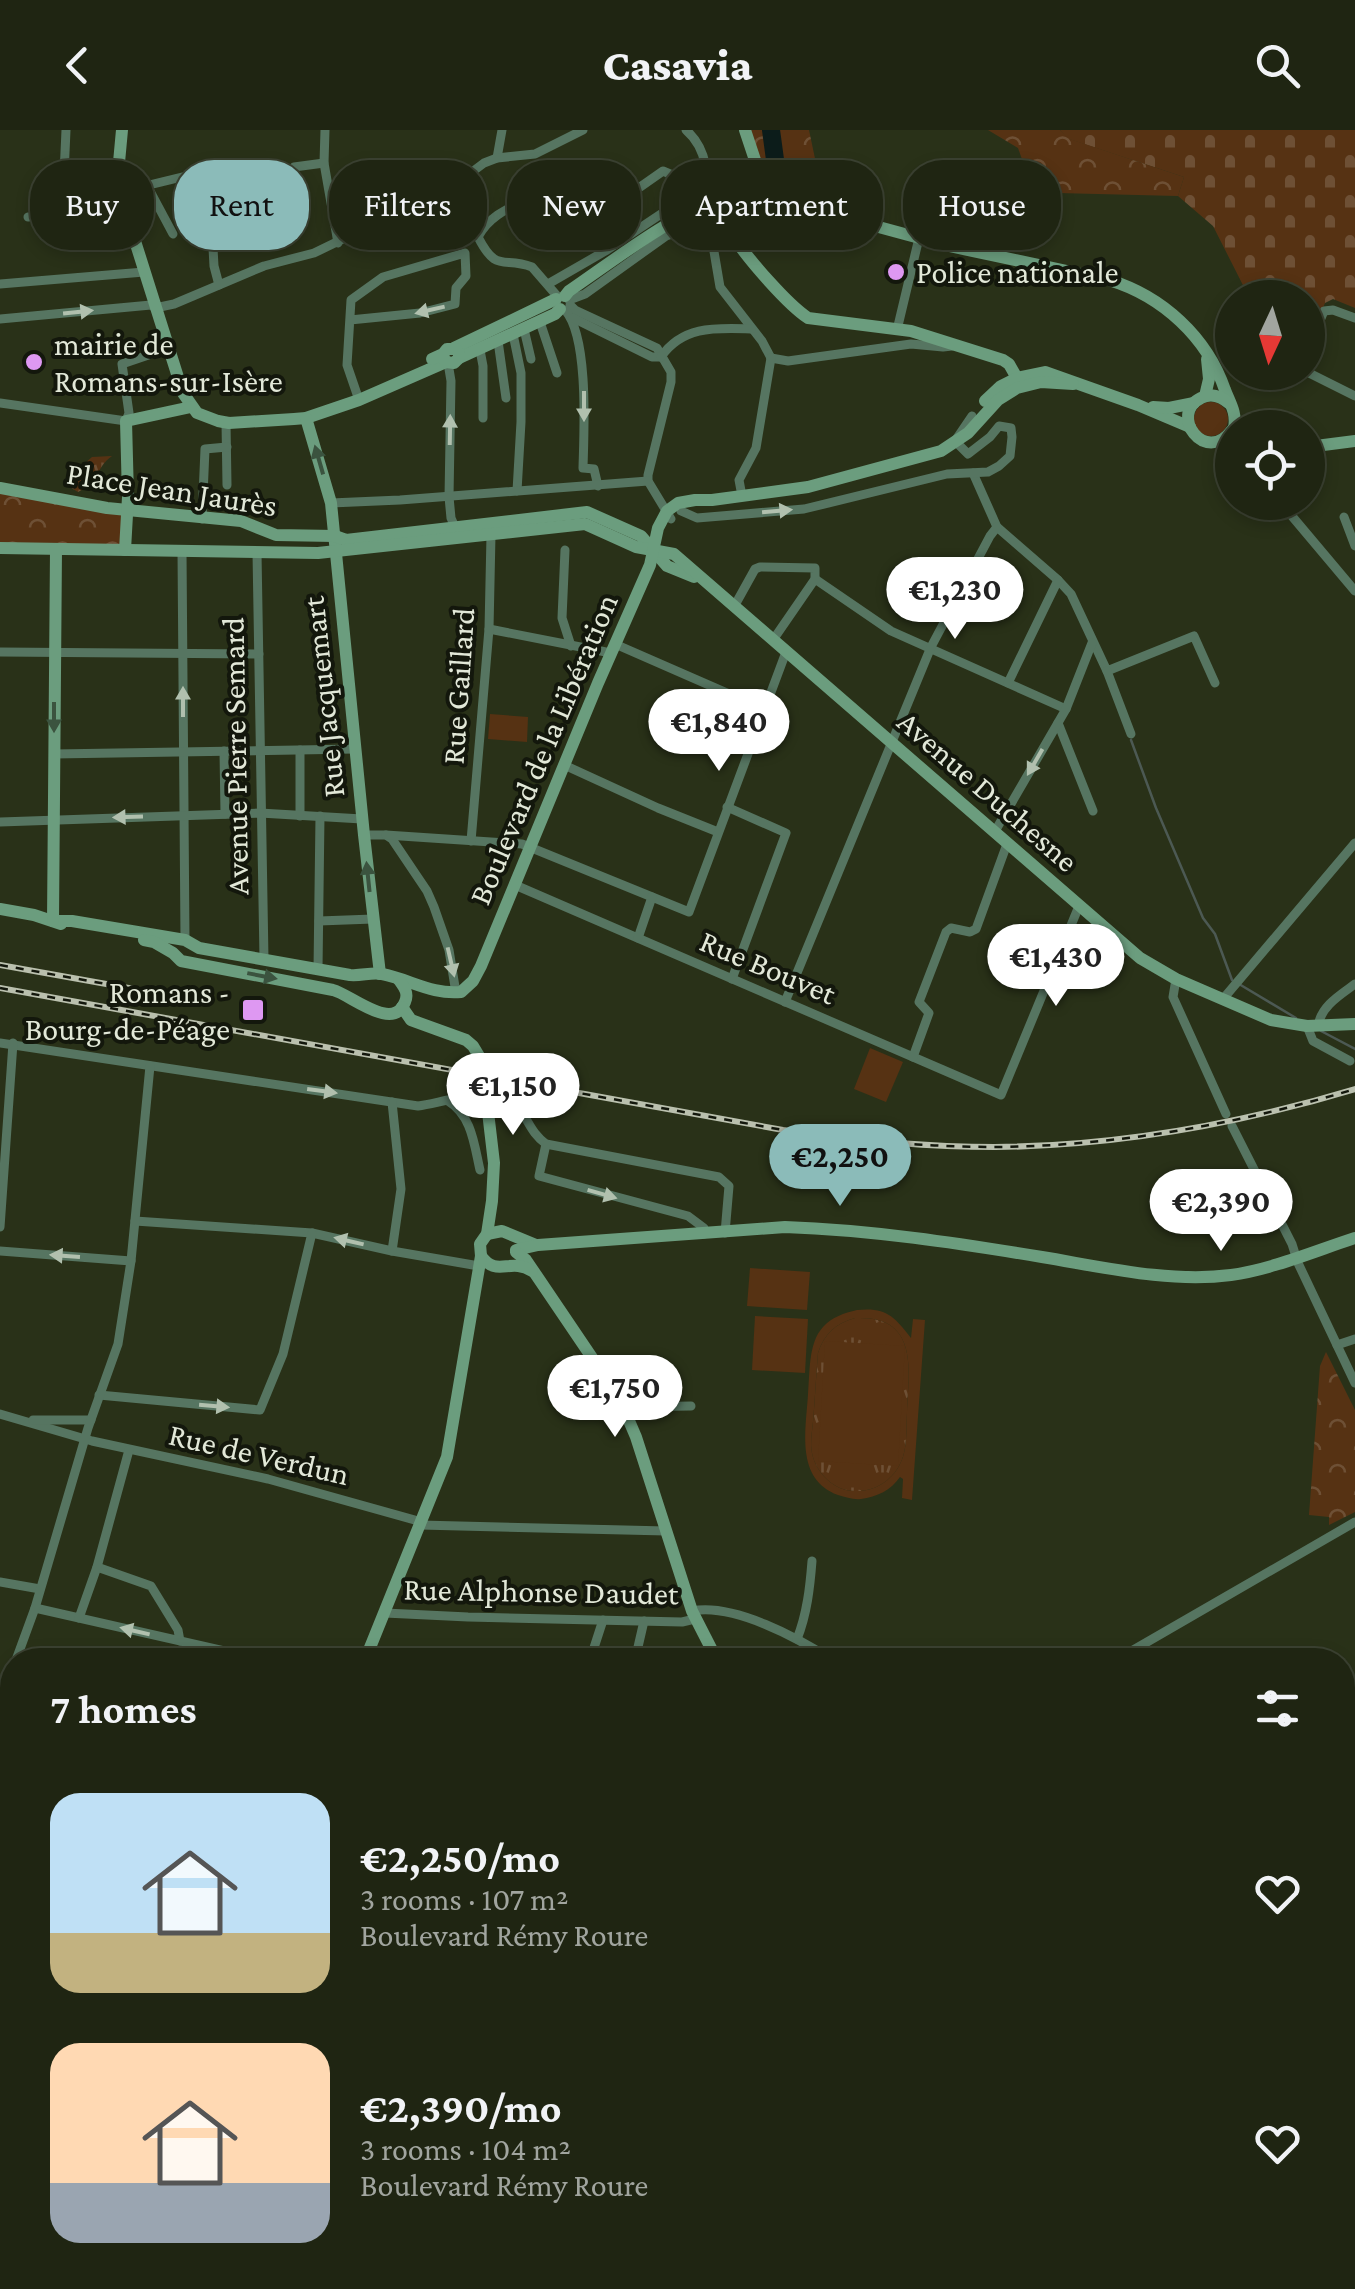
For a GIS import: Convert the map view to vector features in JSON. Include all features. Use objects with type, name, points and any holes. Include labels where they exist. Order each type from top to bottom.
[{"type":"main road","points":[[119,160],[122,130]]},
{"type":"main road","points":[[745,130],[760,176],[770,187],[812,210],[903,234]]},
{"type":"main road","points":[[450,357],[480,350],[556,314],[566,305],[569,291],[661,230]]},
{"type":"main road","points":[[137,250],[182,393],[203,416],[226,422],[306,418],[359,400],[364,392],[566,305]]},
{"type":"main road","points":[[744,250],[798,312],[808,318],[896,330],[958,344],[1003,360],[1009,364],[1017,383]]},
{"type":"main road","points":[[974,250],[1109,280],[1156,301],[1179,320],[1218,370],[1233,410]]},
{"type":"main road","points":[[1190,427],[1188,414],[1208,386],[1205,352]]},
{"type":"main road","points":[[673,514],[712,500],[808,486],[941,451],[968,432],[1017,383]]},
{"type":"main road","points":[[913,457],[950,438],[1002,386],[1017,383],[1074,384],[1190,427],[1200,439],[1215,442]]},
{"type":"main road","points":[[1138,406],[1169,408],[1219,396],[1230,404]]},
{"type":"main road","points":[[125,550],[126,420],[191,407]]},
{"type":"main road","name":"Rue Jacquemart","points":[[306,418],[331,503],[380,974]]},
{"type":"main road","points":[[1325,445],[1355,441]]},
{"type":"main road","name":"Place Jean Jaurès","points":[[0,488],[241,522],[276,534],[335,536],[346,540],[587,512],[641,536],[652,552]]},
{"type":"main road","name":"Boulevard de la Libération","points":[[456,993],[467,988],[481,966],[650,565],[652,552],[673,514]]},
{"type":"main road","name":"Place Jean Jaurès","points":[[0,548],[336,552],[491,535],[566,532],[585,524],[652,552]]},
{"type":"main road","points":[[53,920],[56,549]]},
{"type":"main road","name":"Avenue Duchesne","points":[[652,552],[666,566],[710,584],[1140,958],[1176,979],[1271,1020],[1312,1026],[1355,1024]]},
{"type":"main road","points":[[0,909],[53,920],[71,928],[154,942],[333,990],[371,1010],[400,1007],[434,991]]},
{"type":"main road","points":[[182,950],[362,976],[380,974],[434,991],[456,993]]},
{"type":"main road","points":[[358,1002],[356,988],[362,976]]},
{"type":"main road","points":[[399,980],[406,992],[400,1007],[406,1027],[446,1032],[466,1040],[482,1061],[494,1164],[492,1201],[507,1245],[534,1272],[624,1409],[694,1615],[712,1648]]},
{"type":"main road","points":[[369,1648],[447,1457],[482,1266],[480,1244],[542,1245],[785,1227],[932,1239],[1130,1271],[1231,1275],[1355,1238]]},
{"type":"main road","points":[[482,1266],[500,1267],[507,1245]]},
{"type":"main road","points":[[534,1272],[542,1245]]},
{"type":"street","points":[[65,160],[66,130]]},
{"type":"street","points":[[325,130],[324,163],[329,194]]},
{"type":"street","points":[[497,158],[502,130]]},
{"type":"street","points":[[686,130],[699,146],[704,160]]},
{"type":"street","points":[[487,162],[535,154],[580,131]]},
{"type":"street","points":[[309,164],[324,163]]},
{"type":"street","points":[[154,184],[211,170],[239,220],[212,230],[219,285]]},
{"type":"street","points":[[641,186],[663,171],[670,174],[681,194],[678,202],[641,227]]},
{"type":"street","points":[[154,199],[173,234]]},
{"type":"street","points":[[507,210],[485,224],[478,237],[495,262],[527,264],[566,305],[652,357],[661,357]]},
{"type":"street","points":[[566,305],[666,236],[704,222],[711,224],[720,287],[762,340],[771,358],[756,448],[739,480],[742,496]]},
{"type":"street","points":[[0,320],[174,304],[264,266],[329,246]]},
{"type":"street","points":[[548,284],[604,250]]},
{"type":"street","points":[[896,330],[916,250]]},
{"type":"street","points":[[350,320],[420,314],[455,304],[456,288],[466,276],[465,253],[382,277],[351,300],[346,365],[359,400]]},
{"type":"street","points":[[0,284],[144,272]]},
{"type":"street","points":[[566,305],[583,373],[584,468],[594,470],[598,486]]},
{"type":"street","points":[[1325,312],[1333,310],[1355,318]]},
{"type":"street","points":[[540,322],[557,373]]},
{"type":"street","points":[[661,357],[668,346],[708,328],[751,329]]},
{"type":"street","points":[[516,492],[521,422],[518,332]]},
{"type":"street","points":[[518,332],[531,359]]},
{"type":"street","points":[[498,342],[506,398]]},
{"type":"street","points":[[771,358],[788,361],[911,344],[958,344]]},
{"type":"street","points":[[0,403],[126,420],[129,413],[122,364],[168,348]]},
{"type":"street","points":[[480,350],[482,418]]},
{"type":"street","points":[[450,357],[449,497],[455,528]]},
{"type":"street","points":[[661,357],[671,372],[672,382],[658,427],[648,481],[673,514],[698,518],[804,508],[947,474],[988,472],[1010,456],[1011,428],[999,426],[968,454],[956,442],[956,436],[972,416]]},
{"type":"street","points":[[1325,381],[1355,396]]},
{"type":"street","points":[[226,422],[227,486]]},
{"type":"street","points":[[202,518],[205,449],[227,447]]},
{"type":"street","points":[[974,474],[998,527],[1071,594],[1132,734]]},
{"type":"street","points":[[331,503],[648,481]]},
{"type":"street","points":[[1344,518],[1355,546]]},
{"type":"street","points":[[1295,520],[1352,583]]},
{"type":"street","points":[[785,1002],[930,647],[998,527]]},
{"type":"street","name":"Rue Gaillard","points":[[471,841],[489,629],[491,535]]},
{"type":"street","points":[[566,550],[562,618],[572,646]]},
{"type":"street","points":[[182,551],[182,950]]},
{"type":"street","name":"Avenue Pierre Semard","points":[[257,553],[264,959]]},
{"type":"street","points":[[735,606],[760,567],[815,568],[815,579],[774,640]]},
{"type":"street","points":[[815,579],[876,622],[1066,709]]},
{"type":"street","points":[[1008,683],[1058,580]]},
{"type":"street","points":[[489,629],[572,646],[613,648],[766,710]]},
{"type":"street","points":[[1107,671],[1194,636],[1215,683]]},
{"type":"street","points":[[994,833],[1066,709],[1092,642]]},
{"type":"street","points":[[0,652],[258,654]]},
{"type":"street","points":[[364,835],[522,844],[689,912],[786,652]]},
{"type":"street","points":[[1058,723],[1093,811]]},
{"type":"street","points":[[54,754],[355,749]]},
{"type":"street","points":[[300,750],[300,816]]},
{"type":"street","points":[[224,751],[226,814]]},
{"type":"street","points":[[564,765],[718,832]]},
{"type":"street","points":[[727,807],[786,832],[732,979]]},
{"type":"street","points":[[0,822],[260,813],[362,819]]},
{"type":"street","points":[[318,968],[320,816]]},
{"type":"street","points":[[386,835],[392,838],[427,891],[449,950],[456,993]]},
{"type":"street","points":[[1223,999],[1355,843]]},
{"type":"street","points":[[913,1057],[930,1013],[919,1002],[946,932],[951,928],[970,932],[976,929],[1007,844]]},
{"type":"street","name":"Rue Bouvet","points":[[515,885],[1001,1095],[1078,906]]},
{"type":"street","points":[[638,938],[652,897]]},
{"type":"street","points":[[320,922],[373,920]]},
{"type":"street","points":[[1176,979],[1173,996],[1226,1114]]},
{"type":"street","points":[[1350,1061],[1313,1041],[1312,1026],[1329,1004],[1355,984]]},
{"type":"street","points":[[0,1043],[418,1106],[472,1094],[502,1099],[516,1106],[534,1135],[546,1144],[719,1177],[729,1186],[726,1233]]},
{"type":"street","points":[[0,1228],[14,1043]]},
{"type":"street","points":[[20,1648],[84,1438],[118,1344],[131,1260],[150,1066]]},
{"type":"street","points":[[448,1100],[460,1108],[468,1122],[480,1170]]},
{"type":"street","points":[[392,1102],[401,1189],[392,1252]]},
{"type":"street","points":[[1232,1126],[1355,1382]]},
{"type":"street","points":[[546,1144],[540,1176],[688,1216],[704,1228],[704,1234]]},
{"type":"street","points":[[135,1221],[312,1233],[392,1252],[482,1266]]},
{"type":"street","points":[[100,1396],[260,1410],[282,1354],[312,1233]]},
{"type":"street","points":[[0,1250],[131,1260]]},
{"type":"street","points":[[1337,1346],[1355,1339]]},
{"type":"street","points":[[624,1409],[691,1406]]},
{"type":"street","points":[[0,1414],[26,1420],[90,1420]]},
{"type":"street","name":"Rue de Verdun","points":[[26,1420],[129,1450],[268,1479],[428,1527],[666,1531]]},
{"type":"street","points":[[79,1618],[129,1450]]},
{"type":"street","points":[[1137,1648],[1355,1522]]},
{"type":"street","points":[[797,1638],[805,1614],[812,1561]]},
{"type":"street","points":[[96,1566],[151,1586],[178,1630],[180,1641]]},
{"type":"street","points":[[0,1582],[40,1589]]},
{"type":"street","points":[[35,1608],[211,1648]]},
{"type":"street","name":"Rue Alphonse Daudet","points":[[385,1613],[682,1622],[707,1610],[748,1618],[813,1648]]},
{"type":"street","points":[[594,1648],[603,1620]]},
{"type":"street","points":[[638,1648],[644,1621]]},
{"type":"street","points":[[0,2079],[0,2090]]},
{"type":"green space","points":[[751,130],[809,130],[815,160],[760,160]]},
{"type":"green space","points":[[988,130],[1060,130],[1070,139],[1184,177],[1178,196],[1061,193],[1061,160],[1022,160],[1018,148]]},
{"type":"green space","points":[[1060,130],[1355,130],[1355,308],[1333,299],[1325,303],[1325,280],[1240,280],[1213,226],[1178,196],[1184,177],[1069,139]]},
{"type":"green space","points":[[1211,402],[1225,410],[1215,410],[1215,435],[1199,431],[1194,419],[1199,407]]},
{"type":"green space","points":[[112,456],[85,488],[78,492],[68,486],[74,473],[92,457]]},
{"type":"green space","points":[[0,492],[122,514],[120,547],[0,545]]},
{"type":"green space","points":[[490,714],[528,717],[527,742],[488,739]]},
{"type":"green space","points":[[870,1048],[903,1062],[886,1102],[854,1089]]},
{"type":"green space","points":[[750,1268],[810,1272],[807,1310],[747,1306]]},
{"type":"green space","points":[[852,1311],[882,1312],[911,1338],[913,1319],[925,1320],[912,1500],[902,1498],[900,1477],[873,1497],[855,1499],[838,1495],[824,1488],[809,1466],[805,1438],[812,1350],[827,1324]],"holes":[[[855,1318],[876,1319],[890,1325],[906,1348],[909,1379],[905,1447],[899,1466],[886,1481],[868,1490],[847,1490],[827,1480],[812,1453],[818,1353],[827,1335],[842,1323]]]},
{"type":"green space","points":[[755,1316],[808,1319],[805,1373],[752,1370]]},
{"type":"green space","points":[[855,1318],[876,1319],[900,1335],[906,1348],[909,1379],[902,1460],[880,1485],[855,1491],[827,1480],[817,1467],[811,1445],[818,1353],[832,1330]]},
{"type":"green space","points":[[825,1341],[905,1346],[898,1466],[818,1461]]},
{"type":"green space","points":[[1326,1352],[1355,1410],[1355,1512],[1329,1525],[1329,1517],[1309,1515],[1320,1366]]},
{"type":"waterway","points":[[771,130],[775,160]]},
{"type":"waterway","points":[[1131,740],[1156,808],[1203,918],[1215,934],[1232,980]]},
{"type":"waterway","points":[[1239,984],[1296,1018]]},
{"type":"waterway","points":[[1321,1031],[1355,1049]]},
{"type":"railway","points":[[0,965],[151,992]]},
{"type":"railway","points":[[0,988],[783,1130],[915,1144],[1041,1146],[1132,1137],[1267,1113],[1355,1089]]},
{"type":"place","name":"Police nationale","points":[[896,272]]},
{"type":"place","name":"mairie de Romans-sur-Isère","points":[[34,362]]},
{"type":"place","name":"Romans - Bourg-de-Péage","points":[[253,1010]]}]
